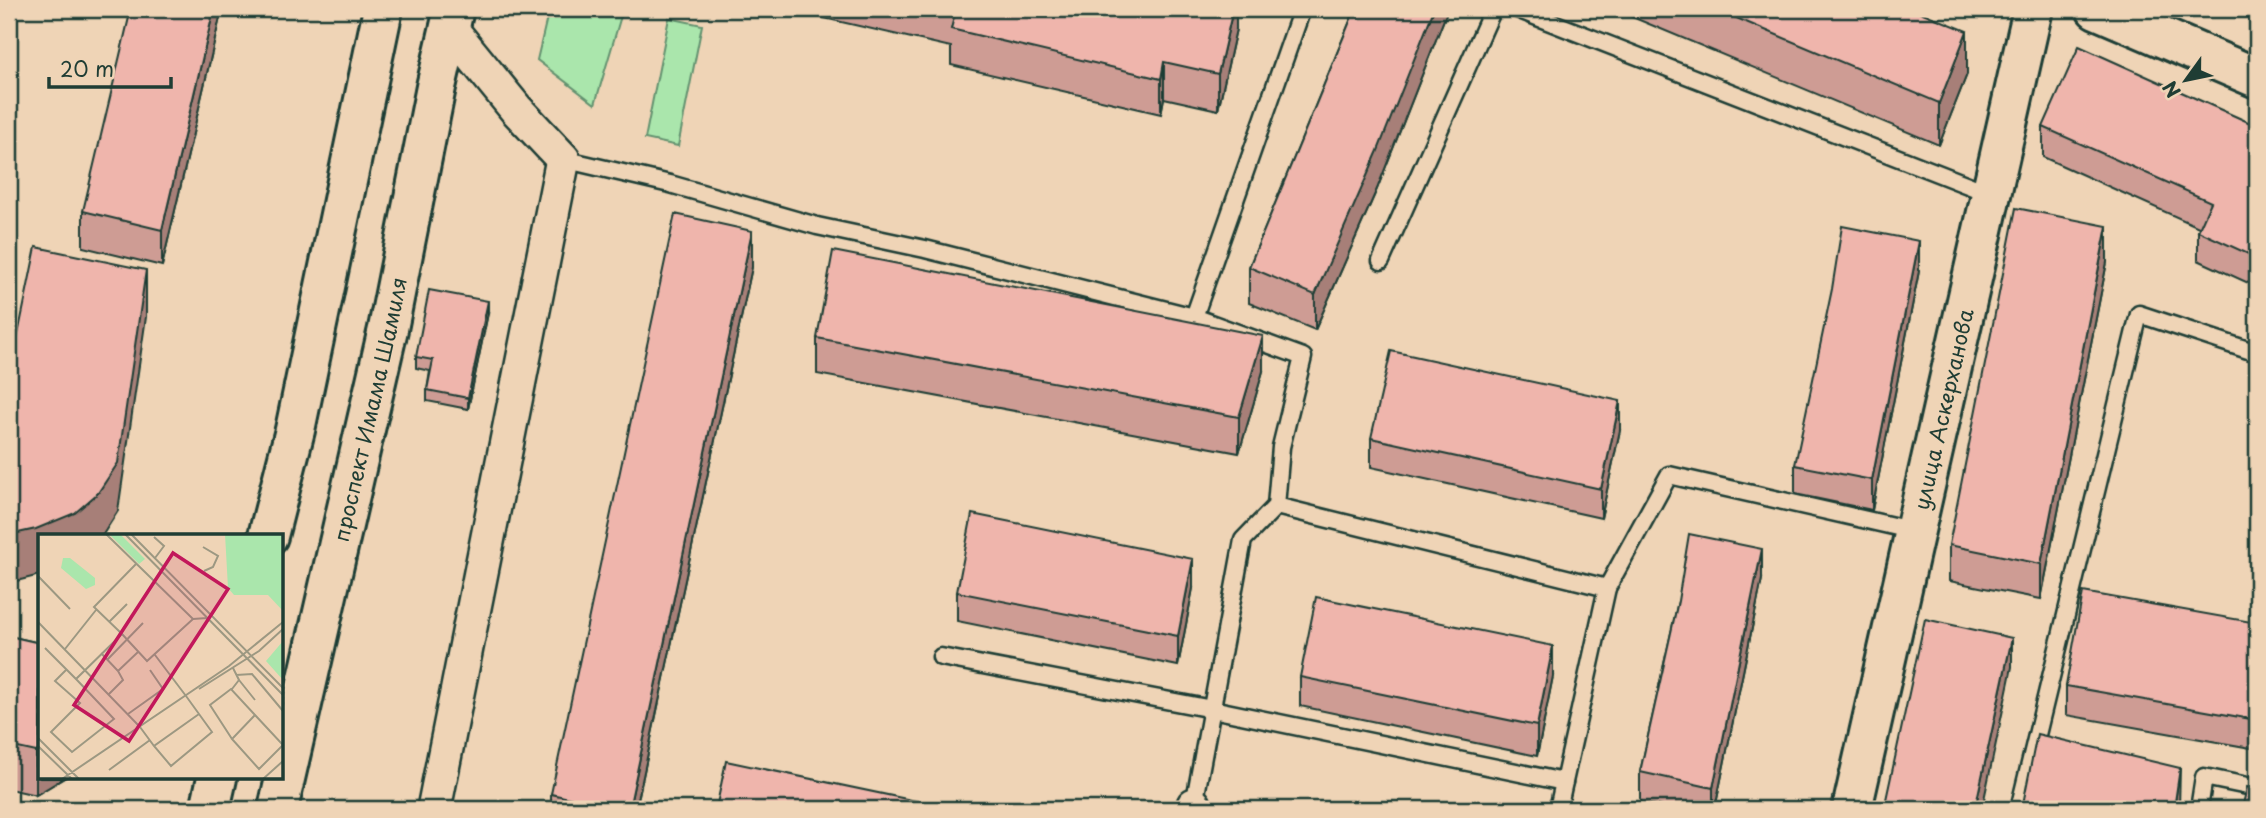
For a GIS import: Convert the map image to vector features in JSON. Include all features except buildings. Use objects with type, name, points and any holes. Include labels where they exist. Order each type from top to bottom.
[{"type":"main road","points":[[269,534],[295,430],[383,9]]},
{"type":"main road","name":"улица Аскерханова","points":[[1852,809],[2033,9]]},
{"type":"main road","points":[[2096,9],[2257,78]]},
{"type":"main road","name":"проспект Имама Шамиля","points":[[278,809],[388,329],[452,18]]},
{"type":"main road","points":[[210,809],[217,780]]},
{"type":"street","points":[[434,809],[563,159],[516,109],[452,18]]},
{"type":"lane","points":[[1194,317],[1302,9]]},
{"type":"lane","points":[[1381,261],[1493,9]]},
{"type":"lane","points":[[1517,9],[1991,194]]},
{"type":"lane","points":[[563,159],[670,184],[817,226],[925,249],[1194,317],[1303,358],[1281,447],[1276,506],[1243,540],[1212,709],[1199,808]]},
{"type":"lane","points":[[2019,809],[2139,314],[2257,353]]},
{"type":"lane","points":[[1558,809],[1607,588],[1669,475],[1915,531]]},
{"type":"lane","points":[[1276,506],[1607,588]]},
{"type":"lane","points":[[941,657],[1212,709],[1564,782]]},
{"type":"lane","points":[[2199,809],[2204,777],[2257,788]]},
{"type":"green space","points":[[549,9],[623,9],[595,104],[537,60]]},
{"type":"green space","points":[[669,18],[702,25],[678,146],[645,139]]}]
